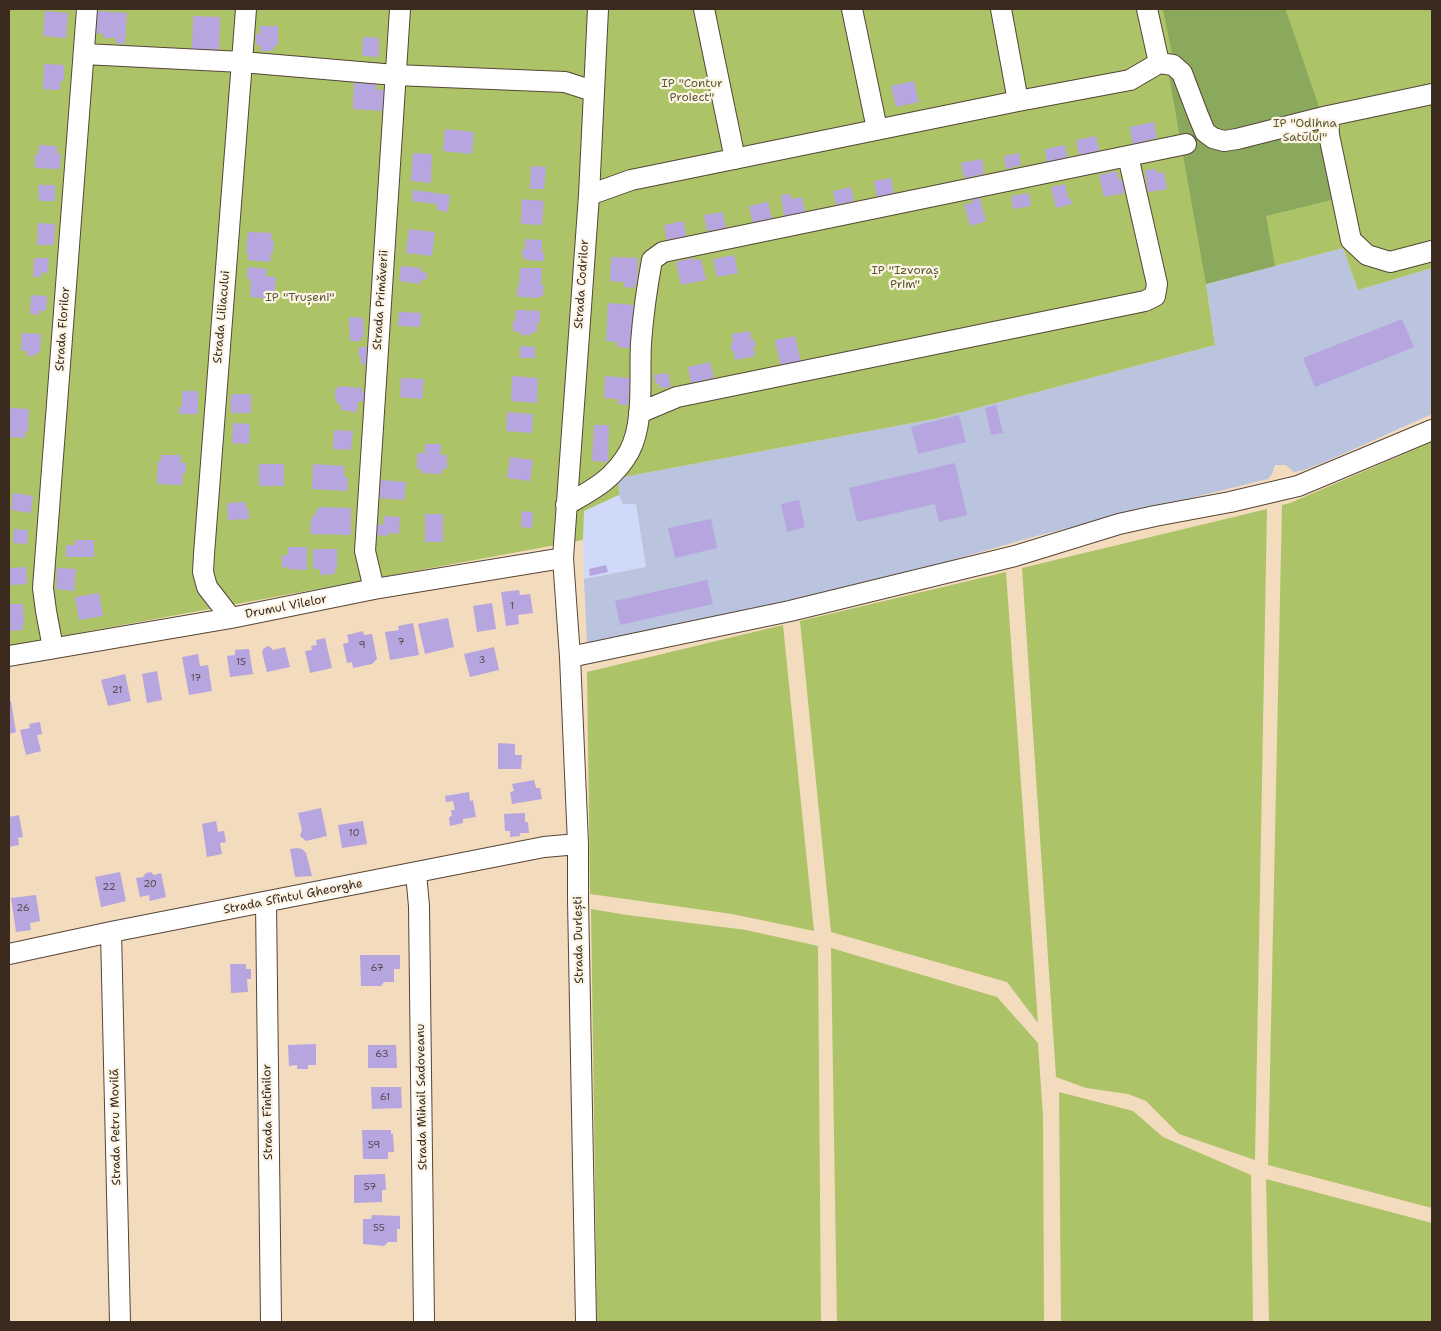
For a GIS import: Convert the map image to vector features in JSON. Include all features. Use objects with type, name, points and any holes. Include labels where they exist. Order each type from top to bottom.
[{"type":"street","name":"Strada Florilor","points":[[53,648],[43,588],[87,9]]},
{"type":"street","name":"Strada Liliacului","points":[[231,618],[207,587],[204,572],[204,554],[246,9]]},
{"type":"street","name":"Strada Primăverii","points":[[374,589],[365,551],[400,9]]},
{"type":"street","name":"Strada Codrilor","points":[[563,558],[589,195],[598,9]]},
{"type":"street","points":[[704,9],[735,158]]},
{"type":"street","points":[[852,9],[877,129]]},
{"type":"street","points":[[1001,9],[1018,101]]},
{"type":"street","points":[[1148,9],[1159,64]]},
{"type":"street","points":[[84,54],[242,62],[396,75],[565,82],[593,91]]},
{"type":"street","points":[[589,195],[631,180],[877,129],[1130,80],[1159,64],[1173,65],[1182,73],[1206,132],[1213,138],[1224,141],[1432,94]]},
{"type":"street","points":[[1328,116],[1329,135],[1352,240],[1367,255],[1390,262],[1432,251]]},
{"type":"street","points":[[566,505],[599,486],[616,471],[632,446],[640,413],[641,342],[649,275],[652,260],[663,252],[1186,144]]},
{"type":"street","points":[[640,413],[677,397],[1145,301],[1155,296],[1156,284],[1128,156]]},
{"type":"street","points":[[570,658],[790,611],[1015,556],[1085,534],[1146,518],[1298,486],[1432,430]]},
{"type":"street","name":"Drumul Vilelor","points":[[9,656],[231,618],[374,589],[563,558]]},
{"type":"street","name":"Strada Durlești","points":[[563,558],[570,658],[578,844],[586,1322]]},
{"type":"street","name":"Strada Sfîntul Gheorghe","points":[[9,954],[544,846],[578,844]]},
{"type":"street","name":"Strada Mihail Sadoveanu","points":[[416,873],[420,906],[424,1322]]},
{"type":"street","name":"Strada Fîntînilor","points":[[266,902],[271,1322]]},
{"type":"street","name":"Strada Petru Movilă","points":[[111,932],[120,1322]]},
{"type":"shaded area","points":[[1343,248],[1358,290],[1432,268],[1432,414],[1304,470],[1294,472],[1286,465],[1275,465],[1268,479],[1040,535],[942,563],[720,617],[587,644],[584,579],[646,567],[636,504],[623,504],[619,495],[618,478],[939,418],[1215,345],[1206,284]]},
{"type":"shaded area","points":[[619,495],[623,504],[636,504],[646,567],[584,579],[584,511]]},
{"type":"green space","points":[[9,9],[1432,9],[1432,268],[1358,290],[1343,248],[1206,284],[1215,345],[939,418],[618,478],[619,495],[584,511],[583,540],[9,646]]},
{"type":"green space","name":"IP \"Odihna Satului\"","points":[[1163,9],[1285,9],[1323,119],[1335,199],[1266,216],[1275,266],[1206,284],[1169,76],[1176,74]]},
{"type":"green space","points":[[1432,442],[1432,1208],[1268,1165],[1282,505]]},
{"type":"green space","points":[[1267,509],[1255,1160],[1179,1134],[1146,1101],[1128,1094],[1086,1088],[1056,1077],[1022,568]]},
{"type":"green space","points":[[1006,572],[1038,1023],[1007,982],[831,932],[800,621]]},
{"type":"green space","points":[[783,625],[814,931],[732,914],[590,894],[587,672]]},
{"type":"green space","points":[[591,909],[746,930],[818,946],[821,1322],[597,1322]]},
{"type":"green space","points":[[831,948],[997,997],[1038,1043],[1043,1117],[1044,1322],[837,1322]]},
{"type":"green space","points":[[1059,1092],[1133,1111],[1163,1137],[1251,1175],[1253,1322],[1061,1322]]},
{"type":"green space","points":[[1266,1179],[1432,1223],[1432,1322],[1269,1322]]},
{"type":"building","points":[[45,11],[68,13],[66,38],[43,36]]},
{"type":"building","points":[[97,11],[127,13],[125,44],[116,43],[116,38],[103,38],[103,34],[96,33]]},
{"type":"building","points":[[193,16],[220,17],[219,50],[192,49]]},
{"type":"building","points":[[260,26],[278,26],[278,46],[274,46],[273,51],[261,51],[261,46],[256,45],[256,34],[260,34]]},
{"type":"building","points":[[363,37],[379,38],[379,57],[362,56]]},
{"type":"building","points":[[44,64],[64,65],[64,81],[60,81],[60,90],[43,89]]},
{"type":"building","points":[[354,80],[366,81],[366,84],[377,84],[376,90],[385,90],[384,111],[353,109]]},
{"type":"building","points":[[914,81],[919,102],[896,107],[891,86]]},
{"type":"building","points":[[1154,122],[1157,138],[1144,141],[1144,145],[1133,147],[1130,127]]},
{"type":"building","points":[[445,129],[474,132],[472,154],[443,151]]},
{"type":"building","points":[[1096,136],[1099,151],[1079,155],[1076,140]]},
{"type":"building","points":[[39,145],[57,146],[57,153],[61,154],[60,169],[35,168],[35,155],[38,155]]},
{"type":"building","points":[[1065,145],[1068,160],[1047,164],[1045,149]]},
{"type":"building","points":[[413,153],[432,154],[431,183],[411,181]]},
{"type":"building","points":[[1019,153],[1021,165],[1006,169],[1004,156]]},
{"type":"building","points":[[982,159],[984,174],[964,178],[961,163]]},
{"type":"building","points":[[531,166],[546,167],[544,189],[530,189]]},
{"type":"building","points":[[1156,169],[1157,173],[1164,172],[1167,189],[1148,192],[1145,170]]},
{"type":"building","points":[[1117,171],[1119,180],[1122,180],[1125,193],[1104,197],[1099,175]]},
{"type":"building","points":[[891,178],[894,194],[877,197],[874,181]]},
{"type":"building","points":[[1065,184],[1068,198],[1070,198],[1072,204],[1056,208],[1051,187]]},
{"type":"building","points":[[38,185],[55,185],[55,201],[39,201]]},
{"type":"building","points":[[851,187],[854,201],[836,205],[833,191]]},
{"type":"building","points":[[413,190],[450,195],[448,212],[437,210],[437,204],[412,201]]},
{"type":"building","points":[[1029,193],[1031,206],[1013,209],[1011,196]]},
{"type":"building","points":[[790,194],[791,199],[802,197],[805,212],[784,216],[781,195]]},
{"type":"building","points":[[979,195],[986,221],[970,226],[964,205],[973,202],[971,197]]},
{"type":"building","points":[[522,199],[544,201],[542,225],[521,224]]},
{"type":"building","points":[[768,202],[772,219],[753,224],[749,206]]},
{"type":"building","points":[[723,212],[726,228],[707,231],[704,215]]},
{"type":"building","points":[[684,221],[686,236],[667,240],[664,225]]},
{"type":"building","points":[[38,223],[55,224],[54,245],[37,245]]},
{"type":"building","points":[[409,229],[435,232],[432,256],[406,253]]},
{"type":"building","points":[[248,232],[272,233],[271,241],[274,241],[270,262],[248,260],[248,253],[246,253]]},
{"type":"building","points":[[525,239],[542,240],[544,261],[525,260],[525,257],[522,257],[522,249],[525,250]]},
{"type":"building","points":[[734,255],[738,273],[717,277],[713,259]]},
{"type":"building","points":[[611,257],[638,258],[637,284],[635,284],[635,288],[624,287],[624,282],[610,281]]},
{"type":"building","points":[[34,258],[49,258],[48,273],[42,272],[41,277],[33,277]]},
{"type":"building","points":[[693,258],[694,260],[701,259],[706,280],[681,285],[676,262]]},
{"type":"building","points":[[401,266],[421,268],[421,272],[427,273],[426,280],[421,280],[420,284],[399,281]]},
{"type":"building","points":[[248,267],[267,269],[266,276],[276,277],[274,299],[250,297],[251,279],[247,279]]},
{"type":"building","points":[[520,268],[542,268],[541,285],[544,285],[543,296],[540,296],[540,298],[518,297],[517,288],[519,285]]},
{"type":"building","points":[[31,295],[47,296],[46,311],[39,311],[39,315],[30,314]]},
{"type":"building","points":[[608,303],[635,305],[633,344],[630,344],[630,348],[617,347],[617,342],[606,341]]},
{"type":"building","points":[[516,310],[540,311],[540,323],[537,323],[537,332],[532,332],[532,335],[520,335],[520,332],[513,330]]},
{"type":"building","points":[[399,312],[421,313],[420,327],[398,326]]},
{"type":"building","points":[[349,317],[363,318],[364,337],[361,337],[361,341],[350,341]]},
{"type":"building","points":[[1402,319],[1414,347],[1315,387],[1303,358]]},
{"type":"building","points":[[750,331],[751,340],[754,339],[756,346],[753,347],[755,356],[735,360],[734,352],[731,350],[732,334]]},
{"type":"building","points":[[22,333],[41,334],[40,353],[35,353],[35,356],[27,356],[27,351],[21,351]]},
{"type":"building","points":[[795,336],[801,362],[781,367],[775,340]]},
{"type":"building","points":[[520,346],[535,347],[535,358],[520,358]]},
{"type":"building","points":[[359,347],[369,347],[369,365],[361,364],[361,356],[358,356]]},
{"type":"building","points":[[710,362],[714,378],[691,383],[688,367]]},
{"type":"building","points":[[668,373],[671,387],[659,388],[654,375]]},
{"type":"building","points":[[512,376],[538,378],[537,403],[511,401]]},
{"type":"building","points":[[605,376],[630,378],[628,405],[617,404],[618,399],[604,398]]},
{"type":"building","points":[[401,378],[424,379],[422,399],[400,397]]},
{"type":"building","points":[[339,386],[362,388],[362,392],[365,393],[365,402],[358,401],[357,412],[341,410],[341,405],[337,403],[335,397],[335,391]]},
{"type":"building","points":[[182,391],[198,391],[198,414],[179,414],[179,407],[182,407]]},
{"type":"building","points":[[232,394],[251,394],[251,413],[231,413],[230,401]]},
{"type":"building","points":[[996,405],[1003,433],[991,435],[985,408]]},
{"type":"building","points":[[9,408],[29,409],[28,432],[25,431],[25,438],[9,437]]},
{"type":"building","points":[[507,412],[533,414],[532,433],[506,431]]},
{"type":"building","points":[[959,415],[966,442],[918,454],[911,427]]},
{"type":"building","points":[[233,423],[250,424],[249,444],[232,443]]},
{"type":"building","points":[[594,425],[609,425],[608,462],[592,461]]},
{"type":"building","points":[[334,430],[353,431],[351,450],[333,449]]},
{"type":"building","points":[[425,444],[441,444],[440,455],[447,455],[447,469],[442,469],[442,474],[421,473],[422,469],[417,469],[417,453],[425,453]]},
{"type":"building","points":[[161,455],[181,455],[181,463],[186,463],[186,473],[183,473],[182,485],[157,484],[158,461],[161,461]]},
{"type":"building","points":[[510,457],[533,460],[530,481],[507,478]]},
{"type":"building","points":[[955,463],[967,515],[939,522],[935,504],[857,522],[849,488]]},
{"type":"building","points":[[259,464],[284,464],[284,486],[259,486]]},
{"type":"building","points":[[313,464],[344,466],[344,477],[348,478],[347,491],[312,489]]},
{"type":"building","points":[[381,480],[406,482],[404,500],[379,498]]},
{"type":"building","points":[[13,493],[33,496],[31,513],[11,510]]},
{"type":"building","points":[[799,500],[805,527],[787,532],[781,504]]},
{"type":"building","points":[[246,502],[249,519],[228,520],[227,503]]},
{"type":"building","points":[[319,507],[351,508],[351,535],[310,534],[311,520]]},
{"type":"building","points":[[522,511],[533,512],[532,528],[521,527]]},
{"type":"building","points":[[425,514],[443,514],[443,542],[425,542]]},
{"type":"building","points":[[384,516],[400,517],[399,534],[388,533],[388,536],[376,535],[377,524],[383,525]]},
{"type":"building","points":[[711,519],[717,548],[675,558],[668,528]]},
{"type":"building","points":[[14,529],[28,530],[27,544],[13,543]]},
{"type":"building","points":[[75,540],[94,540],[94,557],[66,557],[66,545],[75,545]]},
{"type":"building","points":[[288,547],[307,547],[307,570],[282,568],[282,555],[288,555]]},
{"type":"building","points":[[313,549],[337,549],[337,569],[335,569],[335,574],[320,575],[320,569],[313,569]]},
{"type":"building","points":[[606,565],[608,572],[590,576],[589,569]]},
{"type":"building","points":[[26,567],[27,584],[10,585],[9,568]]},
{"type":"building","points":[[57,568],[76,569],[74,591],[56,589]]},
{"type":"building","points":[[707,580],[713,604],[620,625],[615,601]]},
{"type":"building","points":[[519,590],[520,595],[530,594],[533,613],[518,615],[519,624],[506,626],[501,592]]},
{"type":"building","points":[[99,593],[103,616],[79,620],[75,597]]},
{"type":"building","points":[[492,603],[496,629],[477,632],[473,606]]},
{"type":"building","points":[[9,604],[23,604],[23,630],[9,631]]},
{"type":"building","points":[[448,618],[454,647],[425,654],[418,624]]},
{"type":"building","points":[[413,623],[419,655],[390,660],[385,632],[399,630],[398,626]]},
{"type":"building","points":[[363,631],[364,635],[372,634],[377,659],[372,664],[353,668],[352,662],[347,663],[343,644],[349,642],[347,635]]},
{"type":"building","points":[[325,638],[332,668],[310,673],[305,651],[312,650],[311,646],[317,645],[316,640]]},
{"type":"building","points":[[269,646],[273,650],[285,647],[290,667],[267,672],[262,652],[264,648]]},
{"type":"building","points":[[494,647],[499,670],[470,677],[464,654]]},
{"type":"building","points":[[249,649],[253,674],[230,677],[227,656],[235,655],[235,650]]},
{"type":"building","points":[[198,654],[200,666],[208,665],[212,691],[189,695],[182,657]]},
{"type":"building","points":[[157,671],[162,700],[147,703],[142,674]]},
{"type":"building","points":[[125,674],[131,701],[108,706],[101,680]]},
{"type":"building","points":[[9,701],[11,701],[16,732],[9,734]]},
{"type":"building","points":[[40,722],[42,734],[37,735],[41,751],[26,755],[20,730],[30,728],[29,724]]},
{"type":"building","points":[[498,743],[515,744],[515,755],[522,755],[521,769],[498,769]]},
{"type":"building","points":[[534,780],[536,788],[540,788],[542,799],[512,804],[510,792],[514,791],[512,784]]},
{"type":"building","points":[[469,792],[470,801],[473,800],[476,817],[463,819],[463,823],[450,826],[449,817],[452,816],[451,810],[455,810],[453,801],[446,802],[445,796]]},
{"type":"building","points":[[321,808],[327,836],[306,841],[300,836],[302,830],[298,813]]},
{"type":"building","points":[[525,813],[525,822],[528,822],[529,833],[520,833],[520,836],[510,837],[510,831],[505,831],[504,814]]},
{"type":"building","points":[[19,815],[23,837],[18,838],[19,845],[9,847],[9,817]]},
{"type":"building","points":[[216,821],[218,832],[224,831],[226,842],[220,843],[222,854],[207,857],[202,824]]},
{"type":"building","points":[[363,821],[367,844],[342,848],[338,825]]},
{"type":"building","points":[[290,849],[302,849],[306,853],[312,876],[295,877]]},
{"type":"building","points":[[120,872],[126,901],[101,907],[95,877]]},
{"type":"building","points":[[151,872],[154,875],[161,873],[166,897],[150,901],[149,895],[140,897],[136,878],[143,877],[146,873]]},
{"type":"building","points":[[36,895],[40,921],[30,923],[31,930],[16,932],[11,898]]},
{"type":"building","points":[[360,955],[400,955],[400,969],[394,969],[394,982],[384,982],[381,986],[361,986]]},
{"type":"building","points":[[230,964],[246,964],[246,969],[251,969],[251,979],[247,979],[248,992],[231,993]]},
{"type":"building","points":[[316,1044],[316,1065],[308,1065],[308,1069],[297,1069],[297,1065],[289,1066],[288,1045]]},
{"type":"building","points":[[368,1045],[396,1045],[397,1068],[368,1068]]},
{"type":"building","points":[[371,1087],[401,1087],[402,1108],[372,1109]]},
{"type":"building","points":[[362,1130],[391,1130],[394,1152],[388,1152],[388,1159],[363,1159]]},
{"type":"building","points":[[385,1174],[386,1190],[382,1190],[382,1202],[354,1203],[354,1175]]},
{"type":"building","points":[[372,1215],[400,1216],[397,1242],[388,1242],[384,1246],[363,1244],[363,1219],[371,1219]]},
{"type":"park label","name":"IP \"Contur Proiect\"","points":[[692,91]]},
{"type":"park label","name":"IP \"Izvoraș Prim\"","points":[[905,278]]},
{"type":"park label","name":"IP \"Trușeni\"","points":[[300,298]]}]
